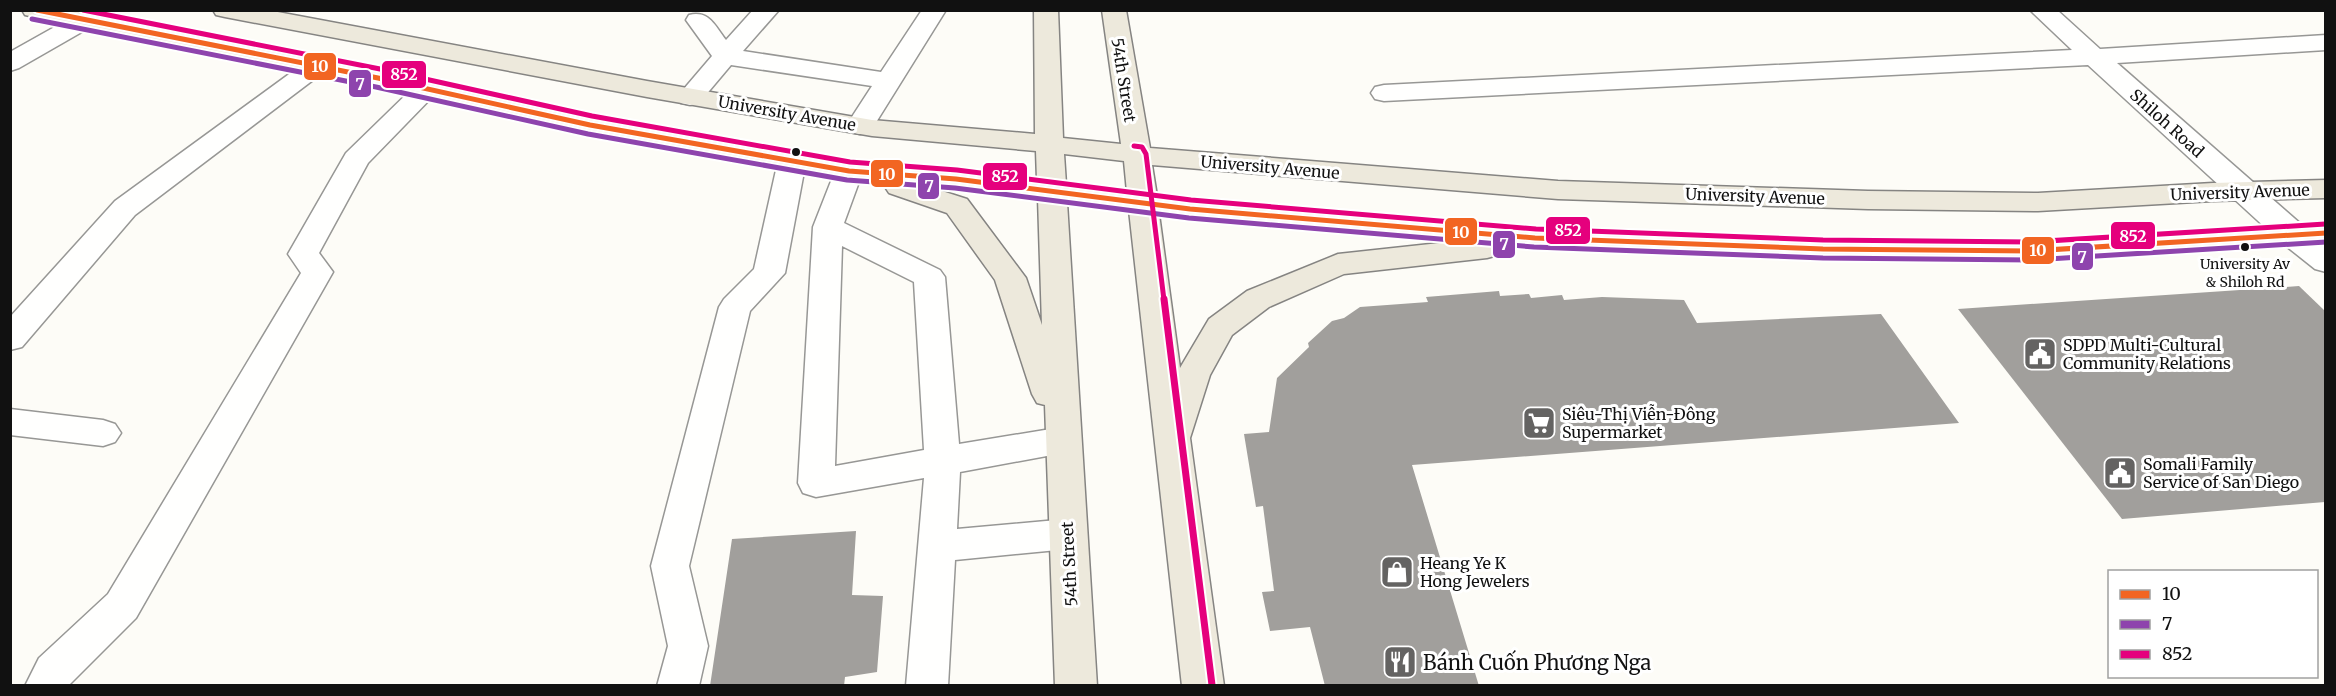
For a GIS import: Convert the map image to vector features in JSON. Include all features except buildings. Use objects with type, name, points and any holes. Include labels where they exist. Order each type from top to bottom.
[{"type":"main road","points":[[34,10],[316,66],[590,125],[849,171],[956,179],[1143,203],[1535,238],[1812,248],[2030,251],[2325,233]]},
{"type":"main road","name":"54th Street","points":[[1046,10],[1063,440],[1076,686]]},
{"type":"main road","name":"54th Street","points":[[1114,10],[1137,155],[1203,686]]},
{"type":"main road","name":"University Avenue","points":[[243,12],[690,97],[860,126],[1137,155],[1570,190],[1868,200],[2038,202],[2213,192],[2325,189]]},
{"type":"main road","points":[[849,171],[957,206],[1011,278],[1063,440]]},
{"type":"main road","points":[[1173,441],[1193,375],[1220,327],[1258,299],[1338,264],[1486,248],[1535,238]]},
{"type":"street","points":[[690,97],[767,10]]},
{"type":"street","points":[[860,126],[934,10]]},
{"type":"street","name":"Shiloh Road","points":[[2042,10],[2325,262]]},
{"type":"street","points":[[10,63],[85,20]]},
{"type":"street","points":[[698,20],[725,56],[888,81]]},
{"type":"street","points":[[1384,93],[2094,57],[2325,42]]},
{"type":"street","points":[[10,339],[125,208],[316,66]]},
{"type":"street","points":[[46,686],[54,671],[122,606],[317,272],[303,254],[356,159],[427,89]]},
{"type":"street","points":[[678,686],[688,646],[670,566],[735,307],[769,273],[792,161]]},
{"type":"street","points":[[849,171],[828,227],[816,483],[1063,440]]},
{"type":"street","points":[[828,227],[929,276],[942,462],[927,686]]},
{"type":"street","points":[[10,422],[103,433]]},
{"type":"street","points":[[937,546],[1068,534]]},
{"type":"transit line","name":"10","points":[[37,10],[378,78],[590,125],[849,171],[956,179],[1190,209],[1535,238],[1823,249],[2030,251],[2326,233]]},
{"type":"transit line","name":"852","points":[[83,10],[380,69],[592,116],[850,162],[957,170],[1191,200],[1536,229],[1823,240],[2030,242],[2325,224]]},
{"type":"transit line","name":"7","points":[[32,19],[376,87],[588,134],[847,180],[955,188],[1189,218],[1534,247],[1823,258],[2031,260],[2326,242]]},
{"type":"transit line","name":"852","points":[[1134,146],[1142,147],[1146,154],[1212,685]]},
{"type":"place","name":"University Av & Shiloh Rd","points":[[2245,247]]},
{"type":"place","name":"SDPD Multi-Cultural Community Relations","points":[[2040,354]]},
{"type":"place","name":"Siêu-Thị Viễn-Đông Supermarket","points":[[1539,423]]},
{"type":"place","name":"Somali Family Service of San Diego","points":[[2120,473]]},
{"type":"place","name":"Heang Ye K Hong Jewelers","points":[[1397,572]]},
{"type":"place","name":"Bánh Cuốn Phương Nga","points":[[1400,662]]}]
